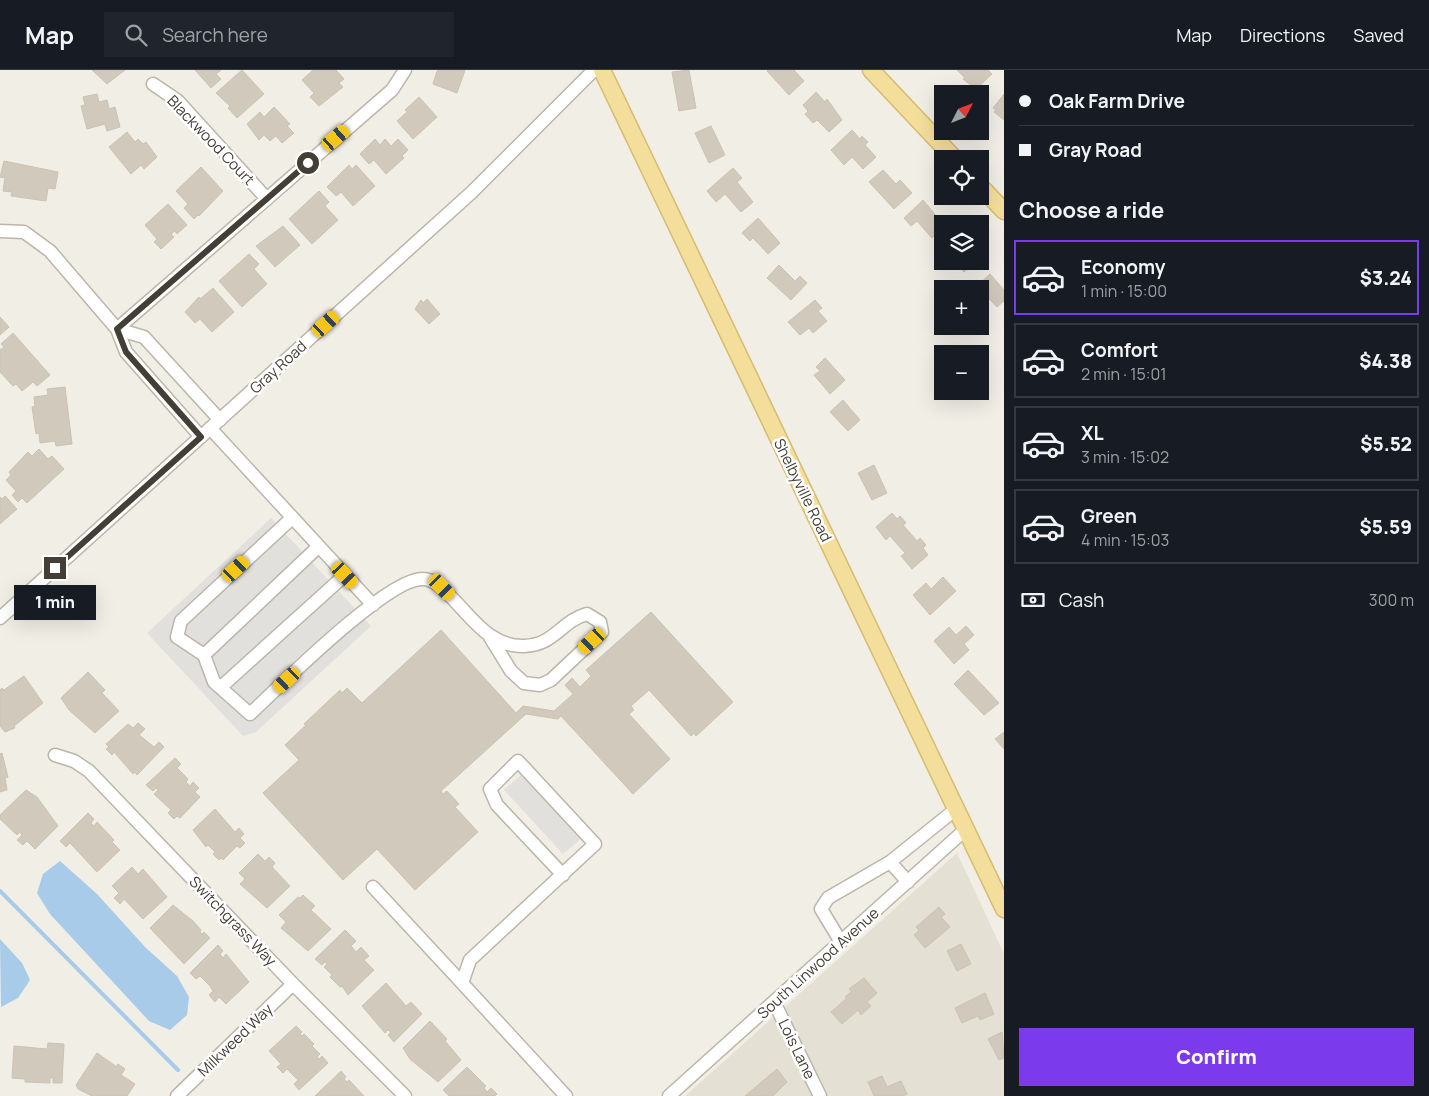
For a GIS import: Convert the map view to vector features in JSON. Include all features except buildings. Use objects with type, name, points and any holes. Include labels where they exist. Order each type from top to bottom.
[{"type":"main road","name":"Shelbyville Road","points":[[602,70],[1004,909]]},
{"type":"main road","points":[[871,70],[946,150]]},
{"type":"main road","points":[[989,195],[1004,211]]},
{"type":"street","points":[[117,329],[392,90],[405,70]]},
{"type":"street","name":"Gray Road","points":[[0,618],[472,192],[594,70]]},
{"type":"street","name":"Blackwood Court","points":[[153,84],[178,101],[266,199]]},
{"type":"street","points":[[0,231],[24,232],[50,251],[117,329],[126,352],[210,428],[372,605]]},
{"type":"street","points":[[117,329],[144,337],[210,428]]},
{"type":"street","points":[[292,518],[181,621],[177,637],[204,655],[217,685],[250,714],[372,605],[403,584],[423,579],[442,587],[490,637],[511,671],[524,683],[540,685],[551,680],[602,632],[600,622],[587,614],[575,617],[543,643],[522,646],[490,637]]},
{"type":"street","points":[[204,655],[318,547]]},
{"type":"street","points":[[217,685],[345,575]]},
{"type":"street","name":"Switchgrass Way","points":[[55,754],[74,761],[89,771],[293,984],[405,1096]]},
{"type":"street","points":[[462,983],[470,960],[563,875],[595,844],[518,761],[490,789],[497,805],[563,875]]},
{"type":"street","points":[[841,942],[821,909],[828,898],[890,862],[956,809]]},
{"type":"street","name":"South Linwood Avenue","points":[[669,1096],[966,829]]},
{"type":"street","points":[[890,862],[908,882]]},
{"type":"street","points":[[373,887],[566,1096]]},
{"type":"street","name":"Milkweed Way","points":[[177,1096],[293,984]]},
{"type":"street","name":"Lois Lane","points":[[774,1002],[820,1096]]},
{"type":"shaded area","points":[[271,518],[371,626],[256,732],[243,736],[147,633]]},
{"type":"shaded area","points":[[524,772],[583,837],[563,854],[504,790]]},
{"type":"shaded area","points":[[957,853],[1004,954],[1004,1096],[685,1096]]},
{"type":"water","points":[[60,861],[97,894],[145,947],[177,976],[189,997],[187,1015],[170,1030],[149,1021],[50,914],[37,893],[43,874]]},
{"type":"water","points":[[0,939],[22,963],[30,980],[18,998],[1,1007]]},
{"type":"waterway","points":[[0,891],[178,1070]]},
{"type":"route","points":[[55,568],[201,437],[126,352],[117,329],[308,163]]}]
